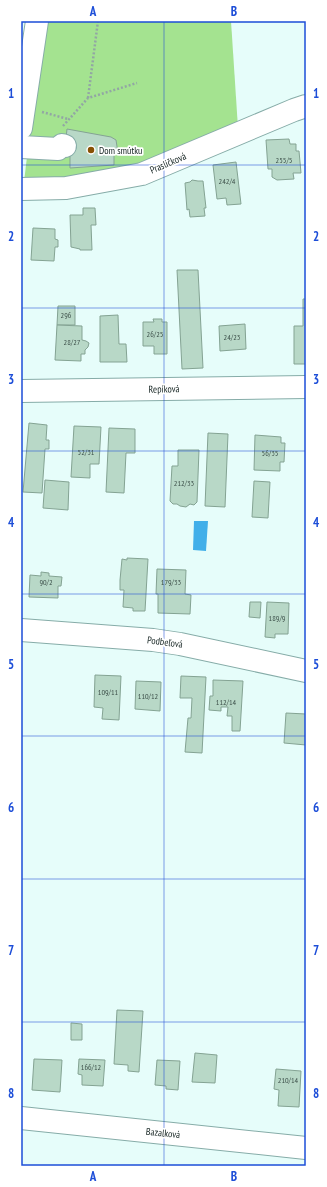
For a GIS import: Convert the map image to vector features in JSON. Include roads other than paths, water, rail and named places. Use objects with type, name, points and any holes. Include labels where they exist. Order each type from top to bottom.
[{"type":"street","points":[[22,118],[37,21]]},
{"type":"street","name":"Prasličková","points":[[21,189],[66,188],[142,174],[306,106]]},
{"type":"street","points":[[21,147],[58,149],[64,146]]},
{"type":"street","name":"Repíková","points":[[21,391],[306,387]]},
{"type":"street","name":"Podbeľová","points":[[21,630],[153,640],[180,644],[306,671]]},
{"type":"street","name":"Bazalková","points":[[21,1118],[306,1148]]},
{"type":"water","points":[[194,521],[208,521],[206,551],[193,550]]},
{"type":"place","name":"Dom smútku","points":[[91,150]]}]
